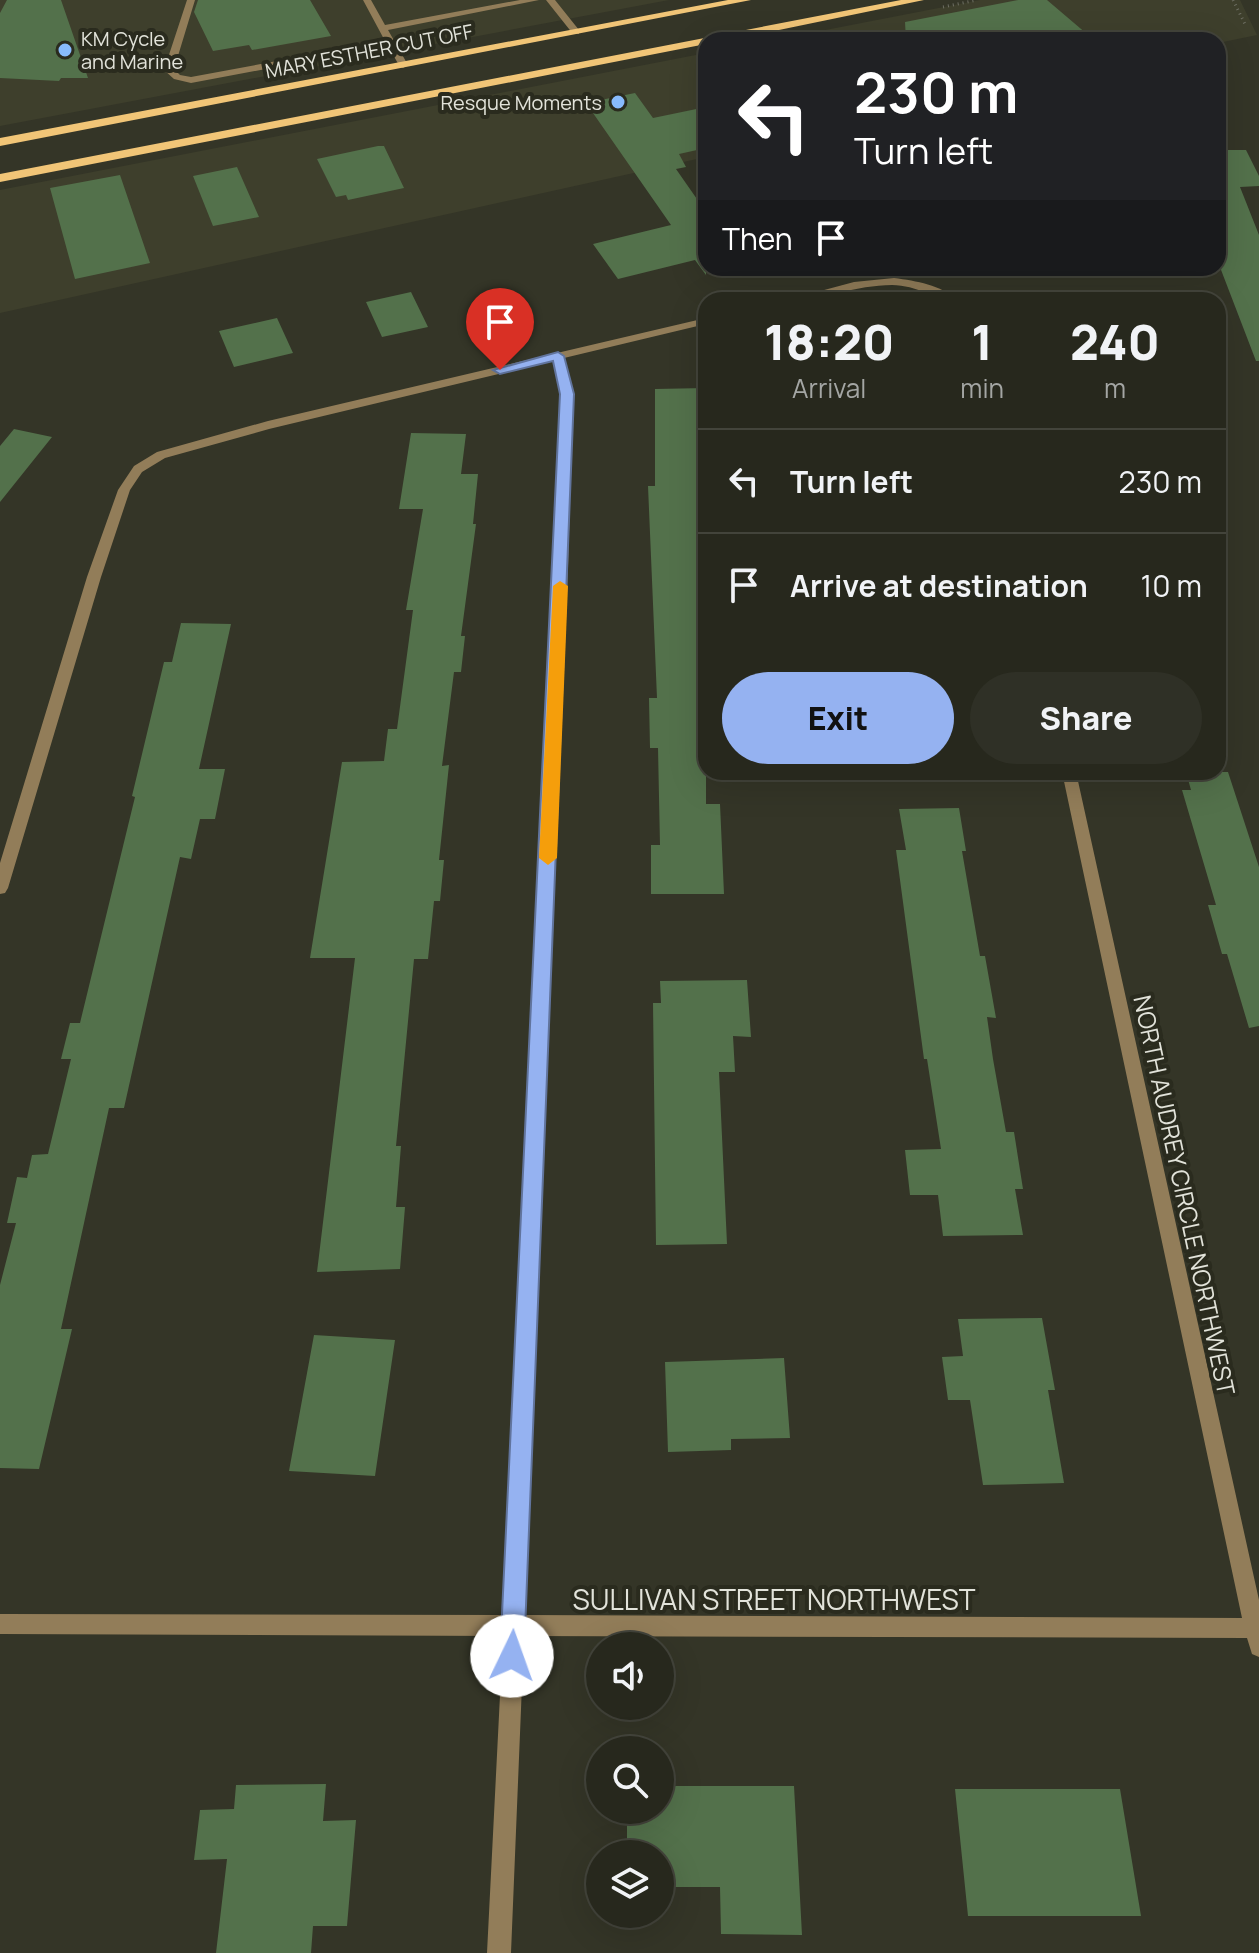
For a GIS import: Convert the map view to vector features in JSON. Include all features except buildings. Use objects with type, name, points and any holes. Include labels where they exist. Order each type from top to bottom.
[{"type":"main road","name":"MARY ESTHER CUT OFF","points":[[0,178],[587,47],[745,0]]},
{"type":"main road","points":[[753,32],[918,0]]},
{"type":"main road","name":"MARY ESTHER CUT OFF","points":[[0,142],[403,65],[587,47],[698,41]]},
{"type":"street","points":[[191,0],[169,70],[177,77],[191,80],[390,43]]},
{"type":"street","points":[[367,0],[403,65]]},
{"type":"street","points":[[382,28],[535,0]]},
{"type":"street","points":[[550,0],[587,47]]},
{"type":"street","points":[[832,292],[891,280],[936,292]]},
{"type":"street","points":[[0,888],[94,577],[124,490],[138,469],[161,455],[268,425],[698,323]]},
{"type":"street","points":[[499,1953],[561,568],[567,394],[558,356]]},
{"type":"street","name":"NORTH AUDREY CIRCLE NORTHWEST","points":[[1071,780],[1258,1635]]},
{"type":"street","name":"SULLIVAN STREET NORTHWEST","points":[[0,1624],[513,1626],[1258,1635]]},
{"type":"path","points":[[1233,0],[1246,26]]},
{"type":"shaded area","points":[[0,0],[669,0],[0,126]]},
{"type":"shaded area","points":[[980,0],[1240,0],[1257,35],[1226,41],[1226,32],[815,32]]},
{"type":"shaded area","points":[[698,55],[698,159],[0,313],[0,190]]},
{"type":"slow traffic","points":[[548,858],[560,586]]},
{"type":"place","name":"KM Cycle and Marine","points":[[65,50]]},
{"type":"place","name":"Resque Moments","points":[[618,102]]},
{"type":"route","points":[[500,370],[558,356],[567,394],[512,1656]]}]
